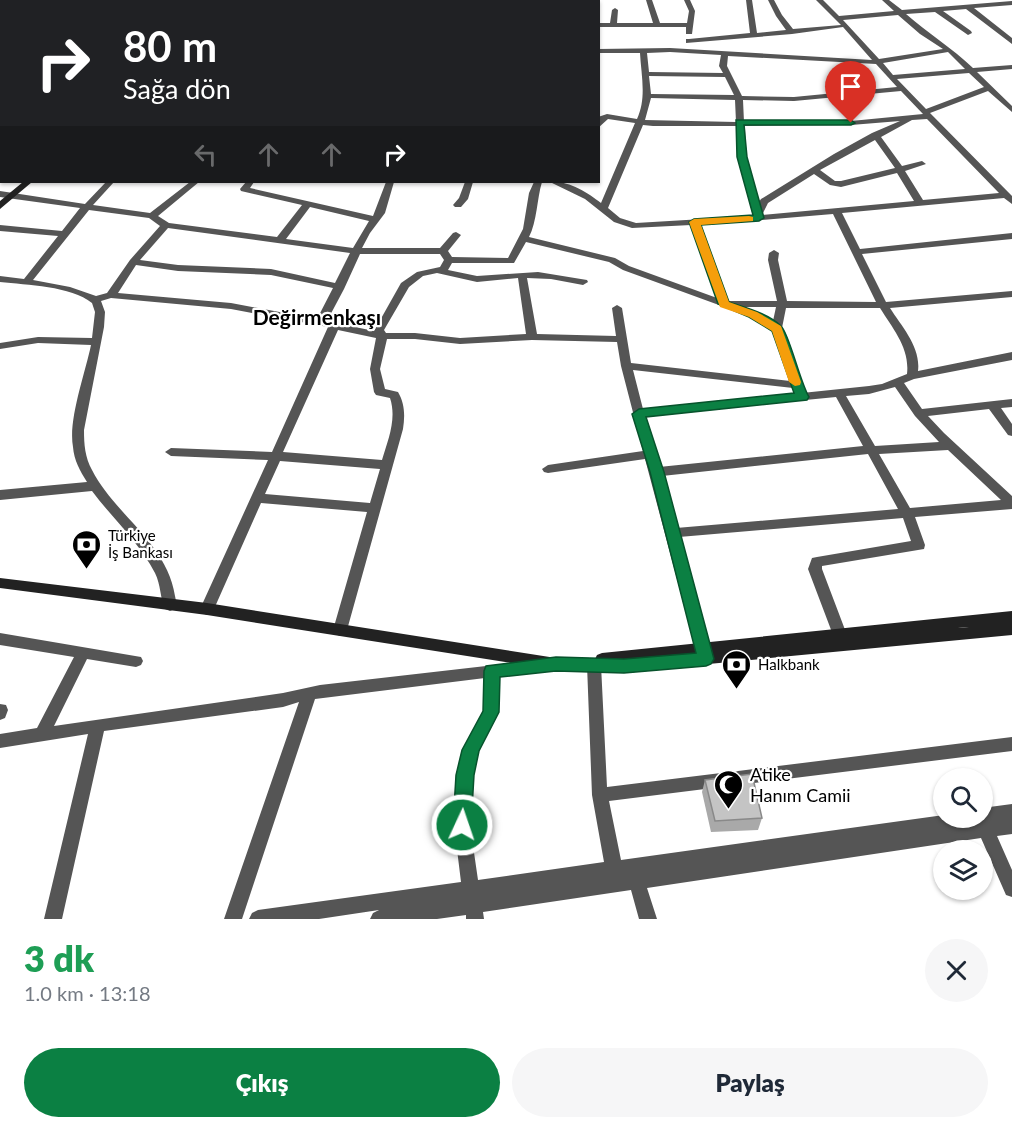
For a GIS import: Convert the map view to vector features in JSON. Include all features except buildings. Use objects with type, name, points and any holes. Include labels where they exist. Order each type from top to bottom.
[{"type":"main road","points":[[0,206],[27,183]]},
{"type":"main road","points":[[0,583],[207,609],[556,664],[624,666],[840,635],[1012,617]]},
{"type":"main road","points":[[556,664],[1012,629]]},
{"type":"street","points":[[649,0],[657,25]]},
{"type":"street","points":[[687,0],[692,10],[689,25],[689,51]]},
{"type":"street","points":[[749,0],[754,35]]},
{"type":"street","points":[[771,0],[792,32]]},
{"type":"street","points":[[819,0],[1009,198]]},
{"type":"street","points":[[885,0],[951,50],[1012,110]]},
{"type":"street","points":[[953,0],[1012,42]]},
{"type":"street","points":[[689,41],[792,32],[898,12],[1012,3]]},
{"type":"street","points":[[936,9],[968,33]]},
{"type":"street","points":[[613,26],[615,10]]},
{"type":"street","points":[[600,26],[689,25]]},
{"type":"street","points":[[603,208],[644,113],[647,96],[643,50]]},
{"type":"street","points":[[600,51],[689,51],[879,62],[951,50]]},
{"type":"street","points":[[725,53],[723,66],[739,98],[742,157],[758,216]]},
{"type":"street","points":[[891,77],[1012,67]]},
{"type":"street","points":[[645,74],[729,75]]},
{"type":"street","points":[[647,96],[814,98],[902,88]]},
{"type":"street","points":[[600,122],[607,116],[652,124],[851,123],[927,114],[989,88]]},
{"type":"street","points":[[758,216],[764,201],[875,135],[913,117]]},
{"type":"street","points":[[875,135],[900,169],[920,203]]},
{"type":"street","points":[[814,170],[833,183],[841,184],[922,164]]},
{"type":"street","points":[[26,282],[66,234],[85,206],[109,183]]},
{"type":"street","points":[[152,216],[194,183]]},
{"type":"street","points":[[249,183],[244,189],[376,219]]},
{"type":"street","points":[[321,322],[365,233],[383,207],[390,183]]},
{"type":"street","points":[[458,205],[463,200],[469,183]]},
{"type":"street","points":[[0,194],[152,216],[166,225],[356,251],[511,261],[528,229],[533,193],[538,183]]},
{"type":"street","points":[[556,183],[588,197],[626,225],[1009,198]]},
{"type":"street","points":[[280,240],[307,205]]},
{"type":"street","points":[[836,211],[883,305],[909,345],[914,361],[912,376]]},
{"type":"street","points":[[694,222],[724,304]]},
{"type":"street","points":[[111,295],[133,262],[166,225]]},
{"type":"street","points":[[0,228],[66,234]]},
{"type":"street","points":[[440,271],[456,235]]},
{"type":"street","points":[[855,252],[1012,236]]},
{"type":"street","points":[[524,238],[612,260],[626,268],[753,314],[777,328]]},
{"type":"street","points":[[774,253],[773,260],[782,303],[777,328],[796,385],[803,397]]},
{"type":"street","points":[[133,262],[178,268],[271,272],[336,286],[339,289]]},
{"type":"street","points":[[340,630],[397,429],[399,412],[394,395],[380,392],[375,361],[382,336],[379,330],[381,323],[387,318],[405,285],[420,274],[440,271],[463,279],[478,280],[522,275],[583,282]]},
{"type":"street","points":[[522,275],[532,337]]},
{"type":"street","points":[[0,279],[74,290],[95,299],[101,309],[97,342],[78,424],[78,447],[94,486],[140,540],[166,580],[170,605]]},
{"type":"street","points":[[724,304],[883,305],[1012,294]]},
{"type":"street","points":[[95,299],[111,295],[231,306],[321,322],[382,336],[460,340],[532,337],[621,339]]},
{"type":"street","points":[[617,308],[626,366],[657,472],[704,654]]},
{"type":"street","points":[[207,609],[334,326]]},
{"type":"street","points":[[0,345],[38,340],[97,342]]},
{"type":"street","points":[[639,414],[884,387],[912,376],[1012,356]]},
{"type":"street","points":[[626,366],[796,385]]},
{"type":"street","points":[[897,381],[919,413],[950,446],[1012,504]]},
{"type":"street","points":[[839,393],[907,513],[919,545],[817,562],[815,569],[840,635]]},
{"type":"street","points":[[919,413],[1012,403]]},
{"type":"street","points":[[993,406],[1012,432]]},
{"type":"street","points":[[657,472],[870,450],[950,446]]},
{"type":"street","points":[[171,452],[275,456],[387,465]]},
{"type":"street","points":[[548,469],[651,454]]},
{"type":"street","points":[[0,495],[94,486]]},
{"type":"street","points":[[258,498],[375,508]]},
{"type":"street","points":[[673,533],[1012,504]]},
{"type":"street","points":[[0,639],[136,661]]},
{"type":"street","points":[[42,734],[82,653]]},
{"type":"street","points":[[0,741],[283,700],[310,693],[556,664]]},
{"type":"street","points":[[594,665],[600,795],[614,869],[637,882],[648,919]]},
{"type":"street","points":[[473,904],[462,825],[465,775],[471,750],[491,712],[492,671]]},
{"type":"street","points":[[233,919],[310,693]]},
{"type":"street","points":[[53,919],[97,726]]},
{"type":"street","points":[[600,795],[1012,744]]},
{"type":"street","points":[[993,818],[1012,812]]},
{"type":"street","points":[[993,823],[1012,826]]},
{"type":"street","points":[[258,919],[473,904],[614,869],[933,827]]},
{"type":"street","points":[[379,919],[637,882],[942,828]]},
{"type":"street","points":[[984,828],[1012,889]]},
{"type":"slow traffic","points":[[749,219],[694,222],[724,304],[753,314],[777,328],[795,382]]},
{"type":"place","name":"Türkiye İş Bankası","points":[[87,570]]},
{"type":"place","name":"Halkbank","points":[[737,690]]},
{"type":"place","name":"Atike Hanım Camii","points":[[729,810]]},
{"type":"district","name":"Değirmenkaşı","points":[[317,316]]},
{"type":"route","points":[[462,825],[465,775],[471,750],[491,712],[492,671],[556,664],[624,666],[706,659],[657,472],[639,414],[803,397],[796,385],[777,328],[753,314],[724,304],[694,222],[759,218],[742,157],[739,122],[851,123]]}]
